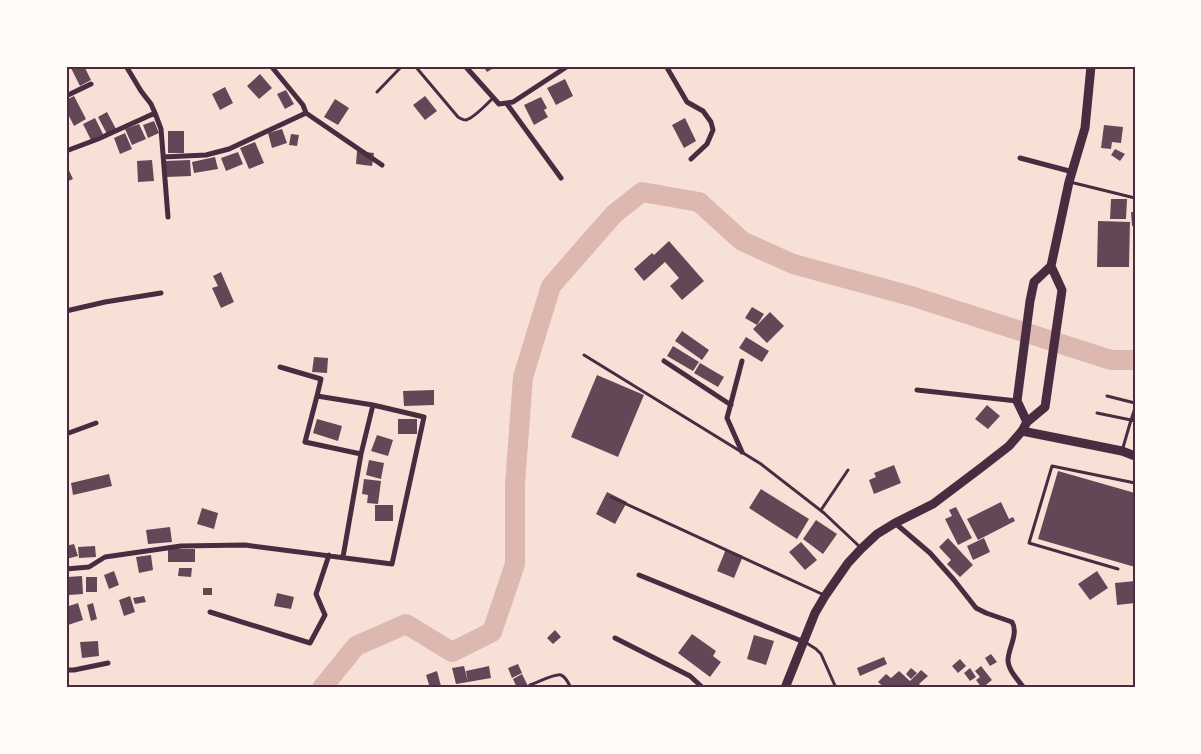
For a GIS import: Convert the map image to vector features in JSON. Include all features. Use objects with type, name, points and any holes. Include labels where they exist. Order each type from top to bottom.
[{"type":"main road","points":[[1024,427],[1017,401],[1030,301],[1034,282],[1051,266],[1069,182],[1085,128],[1091,66]]},
{"type":"main road","points":[[785,688],[815,613],[824,596],[861,548],[895,522],[933,504],[1009,446],[1024,427],[1045,406],[1062,290],[1051,266]]},
{"type":"main road","points":[[1024,427],[1122,451],[1135,456]]},
{"type":"street","points":[[126,66],[151,104],[161,129],[168,217]]},
{"type":"street","points":[[272,66],[303,105],[306,113],[382,165]]},
{"type":"street","points":[[465,66],[499,104],[512,102],[568,66]]},
{"type":"street","points":[[666,66],[687,102],[703,111],[711,122],[713,130],[707,144],[691,159]]},
{"type":"street","points":[[66,96],[91,84]]},
{"type":"street","points":[[507,104],[561,178]]},
{"type":"street","points":[[66,151],[98,139],[155,113]]},
{"type":"street","points":[[163,157],[206,155],[229,150],[306,113]]},
{"type":"street","points":[[1020,158],[1072,172]]},
{"type":"street","points":[[66,311],[105,302],[161,293]]},
{"type":"street","points":[[664,361],[731,405]]},
{"type":"street","points":[[742,362],[728,418],[742,452]]},
{"type":"street","points":[[280,367],[321,378],[305,442],[361,454]]},
{"type":"street","points":[[917,390],[1017,401]]},
{"type":"street","points":[[66,569],[89,567],[105,557],[181,546],[245,545],[392,564],[424,417],[373,405],[317,396]]},
{"type":"street","points":[[343,557],[361,454],[373,405]]},
{"type":"street","points":[[66,434],[96,423]]},
{"type":"street","points":[[895,522],[930,553],[976,608],[1012,622],[1014,631],[1008,664],[1024,688]]},
{"type":"street","points":[[210,612],[310,643],[325,615],[316,594],[329,555]]},
{"type":"street","points":[[639,575],[804,642]]},
{"type":"street","points":[[615,638],[690,676],[703,688]]},
{"type":"street","points":[[66,670],[108,663]]},
{"type":"lane","points":[[377,92],[402,66]]},
{"type":"lane","points":[[415,66],[458,117],[462,119],[467,120],[472,117],[493,98]]},
{"type":"lane","points":[[1069,182],[1135,198]]},
{"type":"lane","points":[[584,355],[761,464],[820,510],[861,548]]},
{"type":"lane","points":[[1108,396],[1135,403]]},
{"type":"lane","points":[[1122,451],[1133,421],[1135,408]]},
{"type":"lane","points":[[1097,413],[1133,421]]},
{"type":"lane","points":[[1118,569],[1029,542],[1052,466],[1135,483]]},
{"type":"lane","points":[[820,510],[848,470]]},
{"type":"lane","points":[[611,497],[824,596]]},
{"type":"lane","points":[[804,642],[821,654],[836,688]]},
{"type":"lane","points":[[530,685],[560,675],[564,677],[571,688]]},
{"type":"building","points":[[70,66],[84,66],[91,80],[80,86]]},
{"type":"building","points":[[483,66],[497,66],[487,72]]},
{"type":"building","points":[[260,74],[272,88],[259,99],[247,86]]},
{"type":"building","points":[[565,79],[573,96],[556,105],[547,88]]},
{"type":"building","points":[[225,87],[233,103],[220,110],[212,94]]},
{"type":"building","points":[[286,90],[294,104],[285,109],[277,94]]},
{"type":"building","points":[[74,96],[86,119],[74,126],[66,110],[66,100]]},
{"type":"building","points":[[425,96],[437,111],[425,120],[413,105]]},
{"type":"building","points":[[541,97],[547,108],[544,110],[548,117],[534,125],[524,105]]},
{"type":"building","points":[[335,99],[349,108],[338,125],[324,117]]},
{"type":"building","points":[[107,112],[116,129],[107,134],[98,117]]},
{"type":"building","points":[[95,118],[103,134],[91,140],[83,124]]},
{"type":"building","points":[[685,118],[696,141],[684,148],[672,125]]},
{"type":"building","points":[[154,121],[159,133],[148,138],[143,125]]},
{"type":"building","points":[[139,124],[146,139],[132,145],[125,129]]},
{"type":"building","points":[[1104,125],[1123,127],[1121,143],[1112,142],[1111,149],[1101,148]]},
{"type":"building","points":[[282,129],[287,143],[272,148],[268,133]]},
{"type":"building","points":[[168,131],[184,131],[184,153],[168,153]]},
{"type":"building","points":[[125,133],[132,149],[120,154],[114,138]]},
{"type":"building","points":[[291,134],[299,135],[297,146],[289,145]]},
{"type":"building","points":[[255,142],[264,163],[249,169],[240,148]]},
{"type":"building","points":[[1115,149],[1125,154],[1120,161],[1111,155]]},
{"type":"building","points":[[357,151],[374,153],[372,166],[356,164]]},
{"type":"building","points":[[238,152],[243,164],[226,171],[221,158]]},
{"type":"building","points":[[215,157],[218,169],[194,173],[192,162]]},
{"type":"building","points":[[152,160],[154,181],[138,182],[137,161]]},
{"type":"building","points":[[190,160],[191,176],[166,177],[165,161]]},
{"type":"building","points":[[66,164],[73,179],[66,182]]},
{"type":"building","points":[[1111,199],[1127,199],[1126,219],[1110,219]]},
{"type":"building","points":[[1131,212],[1135,212],[1135,226],[1132,226]]},
{"type":"building","points":[[1098,221],[1130,222],[1129,267],[1097,267]]},
{"type":"building","points":[[669,241],[704,281],[682,300],[670,286],[679,278],[665,262],[644,281],[634,269],[652,253],[654,255]]},
{"type":"building","points":[[221,272],[234,302],[221,308],[212,288],[218,286],[213,276]]},
{"type":"building","points":[[752,307],[764,314],[757,325],[745,318]]},
{"type":"building","points":[[770,312],[784,326],[767,343],[753,329]]},
{"type":"building","points":[[682,331],[709,350],[702,360],[675,341]]},
{"type":"building","points":[[746,337],[769,351],[762,362],[739,348]]},
{"type":"building","points":[[673,346],[699,362],[693,371],[667,356]]},
{"type":"building","points":[[314,357],[328,358],[327,373],[312,372]]},
{"type":"building","points":[[700,363],[724,377],[718,387],[694,373]]},
{"type":"building","points":[[597,375],[644,395],[618,457],[571,437]]},
{"type":"building","points":[[434,390],[434,405],[404,406],[403,391]]},
{"type":"building","points":[[987,405],[1000,416],[988,429],[975,419]]},
{"type":"building","points":[[317,419],[342,426],[338,441],[313,433]]},
{"type":"building","points":[[398,419],[417,419],[417,434],[398,434]]},
{"type":"building","points":[[377,435],[393,440],[388,456],[371,451]]},
{"type":"building","points":[[369,460],[384,463],[381,479],[366,475]]},
{"type":"building","points":[[894,465],[901,483],[874,494],[869,480],[876,477],[874,473]]},
{"type":"building","points":[[1058,471],[1135,493],[1135,567],[1038,539]]},
{"type":"building","points":[[109,474],[112,486],[73,495],[71,483]]},
{"type":"building","points":[[364,479],[381,481],[378,504],[367,503],[368,495],[362,494]]},
{"type":"building","points":[[761,489],[809,519],[797,539],[749,508]]},
{"type":"building","points":[[607,492],[627,502],[615,524],[596,514]]},
{"type":"building","points":[[1001,502],[1009,519],[1013,517],[1015,521],[978,540],[967,519]]},
{"type":"building","points":[[375,505],[393,505],[393,521],[375,521]]},
{"type":"building","points":[[956,507],[972,538],[958,545],[945,519],[952,516],[949,510]]},
{"type":"building","points":[[202,508],[218,513],[214,529],[197,524]]},
{"type":"building","points":[[816,520],[837,534],[823,554],[803,539]]},
{"type":"building","points":[[170,527],[172,542],[148,544],[146,530]]},
{"type":"building","points":[[948,538],[973,565],[960,577],[947,564],[951,560],[939,547]]},
{"type":"building","points":[[984,538],[990,552],[973,560],[967,546]]},
{"type":"building","points":[[801,542],[817,560],[805,570],[789,552]]},
{"type":"building","points":[[74,544],[78,556],[66,559],[66,546]]},
{"type":"building","points":[[95,546],[96,557],[79,558],[78,547]]},
{"type":"building","points":[[168,549],[195,549],[195,562],[168,562]]},
{"type":"building","points":[[726,549],[743,556],[734,578],[717,571]]},
{"type":"building","points":[[151,555],[153,570],[139,573],[136,557]]},
{"type":"building","points":[[179,568],[192,568],[191,577],[178,576]]},
{"type":"building","points":[[114,571],[119,585],[109,589],[104,575]]},
{"type":"building","points":[[1097,571],[1108,588],[1090,600],[1078,584]]},
{"type":"building","points":[[82,576],[83,594],[69,595],[68,577]]},
{"type":"building","points":[[86,577],[97,577],[97,592],[86,592]]},
{"type":"building","points":[[1135,581],[1135,603],[1117,605],[1115,583]]},
{"type":"building","points":[[203,588],[212,588],[212,595],[203,595]]},
{"type":"building","points":[[277,593],[294,597],[291,609],[274,606]]},
{"type":"building","points":[[130,596],[135,612],[124,616],[119,600]]},
{"type":"building","points":[[144,596],[146,602],[135,604],[133,598]]},
{"type":"building","points":[[78,603],[83,620],[68,625],[66,607]]},
{"type":"building","points":[[93,603],[97,619],[91,621],[87,605]]},
{"type":"building","points":[[555,630],[561,637],[553,644],[547,638]]},
{"type":"building","points":[[692,634],[716,651],[713,656],[721,662],[710,677],[678,653]]},
{"type":"building","points":[[754,635],[774,641],[766,665],[747,659]]},
{"type":"building","points":[[98,641],[99,656],[82,658],[80,642]]},
{"type":"building","points":[[991,654],[997,662],[990,666],[985,658]]},
{"type":"building","points":[[884,657],[887,664],[860,676],[857,668]]},
{"type":"building","points":[[960,659],[966,666],[958,673],[952,666]]},
{"type":"building","points":[[518,664],[522,673],[512,678],[508,668]]},
{"type":"building","points":[[464,666],[468,682],[456,684],[452,668]]},
{"type":"building","points":[[489,666],[491,678],[468,682],[466,671]]},
{"type":"building","points":[[981,666],[992,680],[982,688],[976,680],[980,677],[975,671]]},
{"type":"building","points":[[911,668],[917,673],[911,679],[906,674]]},
{"type":"building","points":[[970,668],[976,677],[970,681],[964,673]]},
{"type":"building","points":[[921,670],[928,676],[919,684],[923,688],[885,688],[878,682],[886,674],[891,678],[899,671],[910,681]]},
{"type":"building","points":[[437,671],[441,686],[430,688],[426,675]]},
{"type":"building","points":[[522,674],[529,688],[517,688],[513,679]]},
{"type":"waterway","points":[[322,688],[356,646],[406,624],[452,652],[492,632],[515,564],[515,484],[523,377],[551,286],[614,214],[642,192],[699,202],[742,241],[793,264],[911,296],[1111,360],[1135,360]]}]
